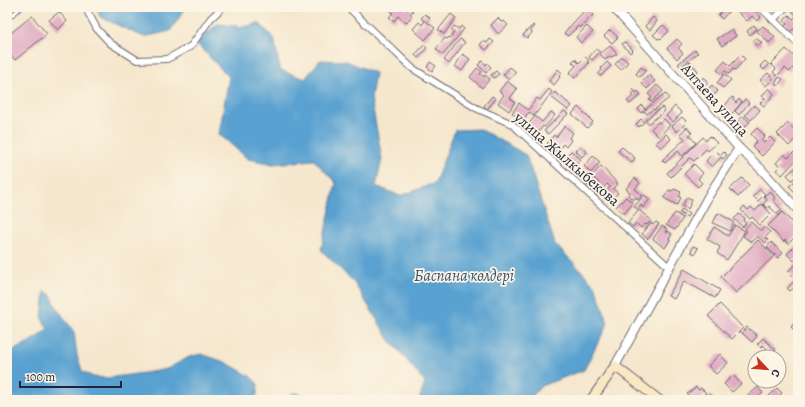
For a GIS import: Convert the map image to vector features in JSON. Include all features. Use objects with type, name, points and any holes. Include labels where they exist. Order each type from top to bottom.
[{"type":"main road","points":[[591,400],[615,366],[659,400]]},
{"type":"street","points":[[85,7],[97,29],[110,43],[138,60],[167,59],[191,46],[211,18],[223,7]]},
{"type":"street","name":"улица Жылкыбекова","points":[[348,7],[412,68],[476,108],[512,124],[669,267]]},
{"type":"street","name":"Алтаева улица","points":[[614,7],[739,148],[761,169],[798,210]]},
{"type":"street","points":[[760,7],[798,44]]},
{"type":"street","points":[[774,20],[786,7]]},
{"type":"street","points":[[615,366],[709,195],[739,148]]},
{"type":"lane","points":[[7,19],[22,7]]},
{"type":"water","points":[[96,7],[186,8],[170,31],[144,37],[100,17]]},
{"type":"water","name":"Баспана көлдері","points":[[259,23],[274,38],[280,70],[305,79],[320,60],[346,61],[375,73],[371,98],[382,159],[376,186],[400,196],[435,183],[455,130],[480,129],[526,155],[555,244],[595,285],[608,323],[584,370],[541,386],[529,400],[419,400],[425,382],[389,339],[353,281],[321,250],[336,183],[314,160],[273,164],[248,159],[219,134],[229,77],[196,43],[217,24],[243,27]]},
{"type":"water","points":[[45,291],[51,295],[57,308],[74,332],[77,355],[82,371],[93,377],[107,378],[167,369],[189,357],[201,354],[225,362],[250,376],[258,384],[255,400],[7,400],[7,354],[48,329],[42,318]]},
{"type":"water","points":[[294,392],[317,400],[285,400]]},
{"type":"building","points":[[392,7],[403,7],[406,10],[409,7],[413,11],[410,14],[412,16],[406,23],[398,16],[394,21],[389,17],[393,13],[390,10]]},
{"type":"building","points":[[726,7],[733,7],[722,19],[718,15]]},
{"type":"building","points":[[733,7],[746,7],[746,9],[751,7],[761,17],[757,21],[752,16],[747,21]]},
{"type":"building","points":[[793,7],[798,7],[798,12],[796,15],[790,9]]},
{"type":"building","points":[[586,9],[593,15],[580,28],[578,26],[568,36],[564,33]]},
{"type":"building","points":[[59,12],[67,21],[58,30],[49,20]]},
{"type":"building","points":[[425,14],[430,18],[427,22],[435,28],[425,40],[413,29],[419,22],[422,25],[425,21],[421,18]]},
{"type":"building","points":[[451,14],[456,18],[444,34],[438,30]]},
{"type":"building","points":[[798,14],[798,33],[793,29],[790,32],[784,27],[787,24],[784,21],[789,15],[793,19]]},
{"type":"building","points":[[32,16],[47,34],[15,60],[7,51],[7,36]]},
{"type":"building","points":[[653,17],[657,21],[650,30],[645,26]]},
{"type":"building","points":[[498,18],[502,23],[504,21],[508,25],[498,34],[491,25]]},
{"type":"building","points":[[533,25],[535,26],[531,31],[532,33],[527,38],[523,35]]},
{"type":"building","points":[[663,25],[669,31],[661,39],[658,39],[653,35]]},
{"type":"building","points":[[754,25],[757,29],[750,35],[747,31]]},
{"type":"building","points":[[454,26],[459,29],[461,26],[464,29],[443,55],[436,49],[445,38],[450,38],[454,32],[451,30]]},
{"type":"building","points":[[587,26],[593,32],[581,43],[576,37]]},
{"type":"building","points":[[763,26],[775,37],[769,43],[757,31]]},
{"type":"building","points":[[732,29],[736,36],[722,46],[717,39]]},
{"type":"building","points":[[610,30],[618,37],[612,43],[604,36]]},
{"type":"building","points":[[756,38],[762,43],[758,47],[753,42]]},
{"type":"building","points":[[460,39],[465,42],[449,64],[444,60]]},
{"type":"building","points":[[490,39],[494,42],[486,50],[480,45],[484,40],[487,43]]},
{"type":"building","points":[[677,39],[682,44],[678,48],[683,53],[677,59],[667,48]]},
{"type":"building","points":[[625,42],[633,50],[630,53],[622,44]]},
{"type":"building","points":[[424,45],[427,48],[418,58],[415,55]]},
{"type":"building","points":[[610,46],[617,54],[605,60],[600,54]]},
{"type":"building","points":[[596,49],[600,52],[592,60],[589,57]]},
{"type":"building","points":[[786,49],[798,60],[789,72],[785,68],[777,76],[773,72],[776,69],[771,64]]},
{"type":"building","points":[[695,50],[698,53],[681,67],[678,64]]},
{"type":"building","points":[[463,54],[470,59],[462,71],[455,66]]},
{"type":"building","points":[[741,55],[745,59],[729,74],[725,71],[722,74],[717,70],[725,61],[730,66]]},
{"type":"building","points":[[585,57],[589,60],[587,62],[589,63],[575,78],[569,73],[576,66],[572,62],[575,59],[579,63]]},
{"type":"building","points":[[622,57],[628,62],[621,70],[615,64]]},
{"type":"building","points":[[482,61],[491,67],[486,73],[478,65]]},
{"type":"building","points":[[765,61],[769,65],[764,70],[760,66]]},
{"type":"building","points":[[430,62],[436,66],[432,71],[427,67]]},
{"type":"building","points":[[607,62],[611,66],[601,76],[598,74]]},
{"type":"building","points":[[690,62],[698,71],[691,77],[683,68]]},
{"type":"building","points":[[510,67],[516,72],[509,80],[503,75]]},
{"type":"building","points":[[641,67],[646,70],[640,77],[636,74]]},
{"type":"building","points":[[477,68],[482,72],[480,74],[484,77],[485,75],[490,79],[482,88],[470,77]]},
{"type":"building","points":[[558,69],[562,73],[554,85],[549,81]]},
{"type":"building","points":[[496,71],[499,74],[494,78],[491,75]]},
{"type":"building","points":[[768,73],[773,79],[766,86],[760,80]]},
{"type":"building","points":[[724,74],[731,80],[723,88],[717,83]]},
{"type":"building","points":[[649,75],[655,81],[647,89],[641,83]]},
{"type":"building","points":[[704,77],[709,82],[701,89],[696,84]]},
{"type":"building","points":[[779,77],[783,79],[778,86],[775,84]]},
{"type":"building","points":[[507,81],[517,89],[510,98],[515,102],[509,111],[498,103],[504,95],[499,91]]},
{"type":"building","points":[[657,85],[663,91],[651,102],[649,100],[652,98],[648,94]]},
{"type":"building","points":[[712,85],[718,91],[711,98],[705,92]]},
{"type":"building","points":[[769,88],[774,94],[764,106],[760,103],[765,98],[762,96]]},
{"type":"building","points":[[549,89],[552,92],[534,116],[529,112],[522,121],[512,113],[519,103],[528,110],[537,98],[540,100]]},
{"type":"building","points":[[633,89],[636,93],[638,91],[641,95],[630,104],[627,101],[634,95],[631,91]]},
{"type":"building","points":[[555,92],[572,106],[568,110],[551,97]]},
{"type":"building","points":[[665,93],[669,98],[654,110],[653,109],[647,114],[644,111],[641,113],[638,109],[642,105],[645,110]]},
{"type":"building","points":[[492,96],[496,99],[487,109],[484,106]]},
{"type":"building","points":[[732,97],[736,103],[739,99],[742,102],[730,116],[722,109]]},
{"type":"building","points":[[745,99],[749,103],[739,115],[735,111]]},
{"type":"building","points":[[755,105],[760,110],[751,120],[745,115]]},
{"type":"building","points":[[675,106],[682,113],[673,122],[666,116]]},
{"type":"building","points":[[578,107],[593,122],[587,128],[572,114]]},
{"type":"building","points":[[662,107],[665,111],[648,124],[645,120]]},
{"type":"building","points":[[564,111],[568,114],[548,134],[544,131]]},
{"type":"building","points":[[551,112],[555,115],[537,134],[527,126],[535,116],[542,122]]},
{"type":"building","points":[[743,116],[750,122],[739,132],[733,126]]},
{"type":"building","points":[[682,117],[687,122],[677,132],[672,126]]},
{"type":"building","points":[[641,119],[644,122],[639,127],[636,124]]},
{"type":"building","points":[[664,119],[670,125],[659,137],[651,129],[658,122],[660,123]]},
{"type":"building","points":[[788,123],[796,131],[798,129],[798,136],[789,146],[777,134]]},
{"type":"building","points":[[565,126],[573,133],[569,138],[571,140],[566,147],[563,144],[557,152],[547,144],[554,135],[556,137]]},
{"type":"building","points":[[687,127],[692,133],[689,135],[696,143],[682,156],[678,151],[665,163],[662,160],[685,139],[680,134]]},
{"type":"building","points":[[757,128],[765,136],[761,140],[764,143],[770,137],[775,142],[762,156],[752,146],[757,141],[751,134]]},
{"type":"building","points":[[666,134],[671,139],[661,148],[656,143]]},
{"type":"building","points":[[710,136],[717,143],[708,151],[706,149],[694,161],[690,158],[671,177],[667,173],[703,137],[706,141]]},
{"type":"building","points":[[580,146],[587,152],[582,157],[576,151]]},
{"type":"building","points":[[622,147],[635,158],[632,163],[618,151]]},
{"type":"building","points":[[571,151],[581,159],[573,168],[566,162],[571,157],[567,155]]},
{"type":"building","points":[[717,152],[721,155],[724,152],[727,155],[723,159],[721,157],[712,167],[706,161],[711,155],[713,156]]},
{"type":"building","points":[[794,152],[798,158],[782,175],[776,170],[780,166],[776,163],[784,154],[788,158]]},
{"type":"building","points":[[593,156],[600,162],[591,173],[584,166]]},
{"type":"building","points":[[694,164],[703,173],[698,179],[702,183],[698,187],[684,174]]},
{"type":"building","points":[[798,165],[798,174],[792,180],[787,175]]},
{"type":"building","points":[[601,166],[618,184],[613,189],[618,193],[611,200],[604,194],[610,187],[607,184],[597,195],[592,191],[599,183],[592,176]]},
{"type":"building","points":[[587,178],[593,184],[590,188],[584,182]]},
{"type":"building","points":[[635,178],[640,183],[635,189],[642,195],[638,200],[636,197],[633,200],[628,195],[630,192],[626,189]]},
{"type":"building","points":[[742,178],[749,185],[738,197],[730,189]]},
{"type":"building","points":[[798,179],[798,195],[789,186]]},
{"type":"building","points":[[674,189],[681,192],[679,197],[681,198],[677,205],[664,198],[669,190],[672,191]]},
{"type":"building","points":[[760,189],[765,194],[758,201],[753,196]]},
{"type":"building","points":[[770,191],[775,198],[773,200],[782,210],[777,214],[769,206],[767,208],[763,204],[767,200],[764,196]]},
{"type":"building","points":[[644,195],[650,199],[643,208],[641,205],[638,209],[634,207]]},
{"type":"building","points":[[626,197],[633,203],[624,214],[616,207]]},
{"type":"building","points":[[687,197],[692,200],[688,209],[682,206]]},
{"type":"building","points":[[762,204],[771,214],[760,225],[752,217],[750,219],[741,210],[744,206],[748,210],[751,207],[755,211]]},
{"type":"building","points":[[682,209],[689,214],[687,217],[680,213]]},
{"type":"building","points":[[639,210],[651,220],[647,225],[645,224],[641,228],[636,223],[633,227],[628,223]]},
{"type":"building","points":[[782,212],[798,228],[798,234],[788,244],[768,226]]},
{"type":"building","points":[[675,213],[683,218],[675,230],[666,225]]},
{"type":"building","points":[[718,213],[734,222],[730,231],[713,223]]},
{"type":"building","points":[[739,214],[745,218],[743,221],[746,223],[743,227],[734,219]]},
{"type":"building","points":[[656,222],[659,224],[648,239],[642,234],[651,223],[653,225]]},
{"type":"building","points":[[751,222],[761,231],[764,227],[770,232],[765,238],[768,240],[765,243],[757,236],[751,242],[743,236],[747,231],[745,229]]},
{"type":"building","points":[[735,225],[745,231],[727,260],[717,253],[720,247],[707,239],[714,227],[728,236]]},
{"type":"building","points":[[662,226],[667,229],[665,232],[667,233],[668,231],[672,234],[665,248],[653,239]]},
{"type":"building","points":[[758,240],[774,256],[736,293],[721,277]]},
{"type":"building","points":[[771,242],[783,253],[778,258],[767,247]]},
{"type":"building","points":[[798,243],[798,257],[794,261],[787,254]]},
{"type":"building","points":[[693,246],[698,248],[695,254],[691,252]]},
{"type":"building","points":[[798,262],[798,275],[795,278],[788,271]]},
{"type":"building","points":[[684,269],[720,290],[715,298],[684,281],[674,299],[668,296]]},
{"type":"building","points":[[798,278],[798,284],[790,291],[787,288]]},
{"type":"building","points":[[720,304],[743,328],[732,339],[708,316]]},
{"type":"building","points":[[798,320],[798,332],[797,333],[791,327]]},
{"type":"building","points":[[747,327],[757,336],[752,342],[742,333]]},
{"type":"building","points":[[763,338],[775,349],[767,349],[763,345],[761,347],[757,344]]},
{"type":"building","points":[[720,354],[728,363],[716,374],[708,366]]},
{"type":"building","points":[[733,375],[741,384],[732,392],[724,384]]},
{"type":"building","points":[[696,387],[699,390],[701,388],[706,393],[700,400],[693,400],[687,394]]},
{"type":"building","points":[[756,389],[760,389],[763,393],[756,399],[757,400],[743,400]]},
{"type":"building","points":[[776,389],[782,393],[775,400],[765,400]]},
{"type":"building","points":[[710,394],[716,400],[704,400]]}]
